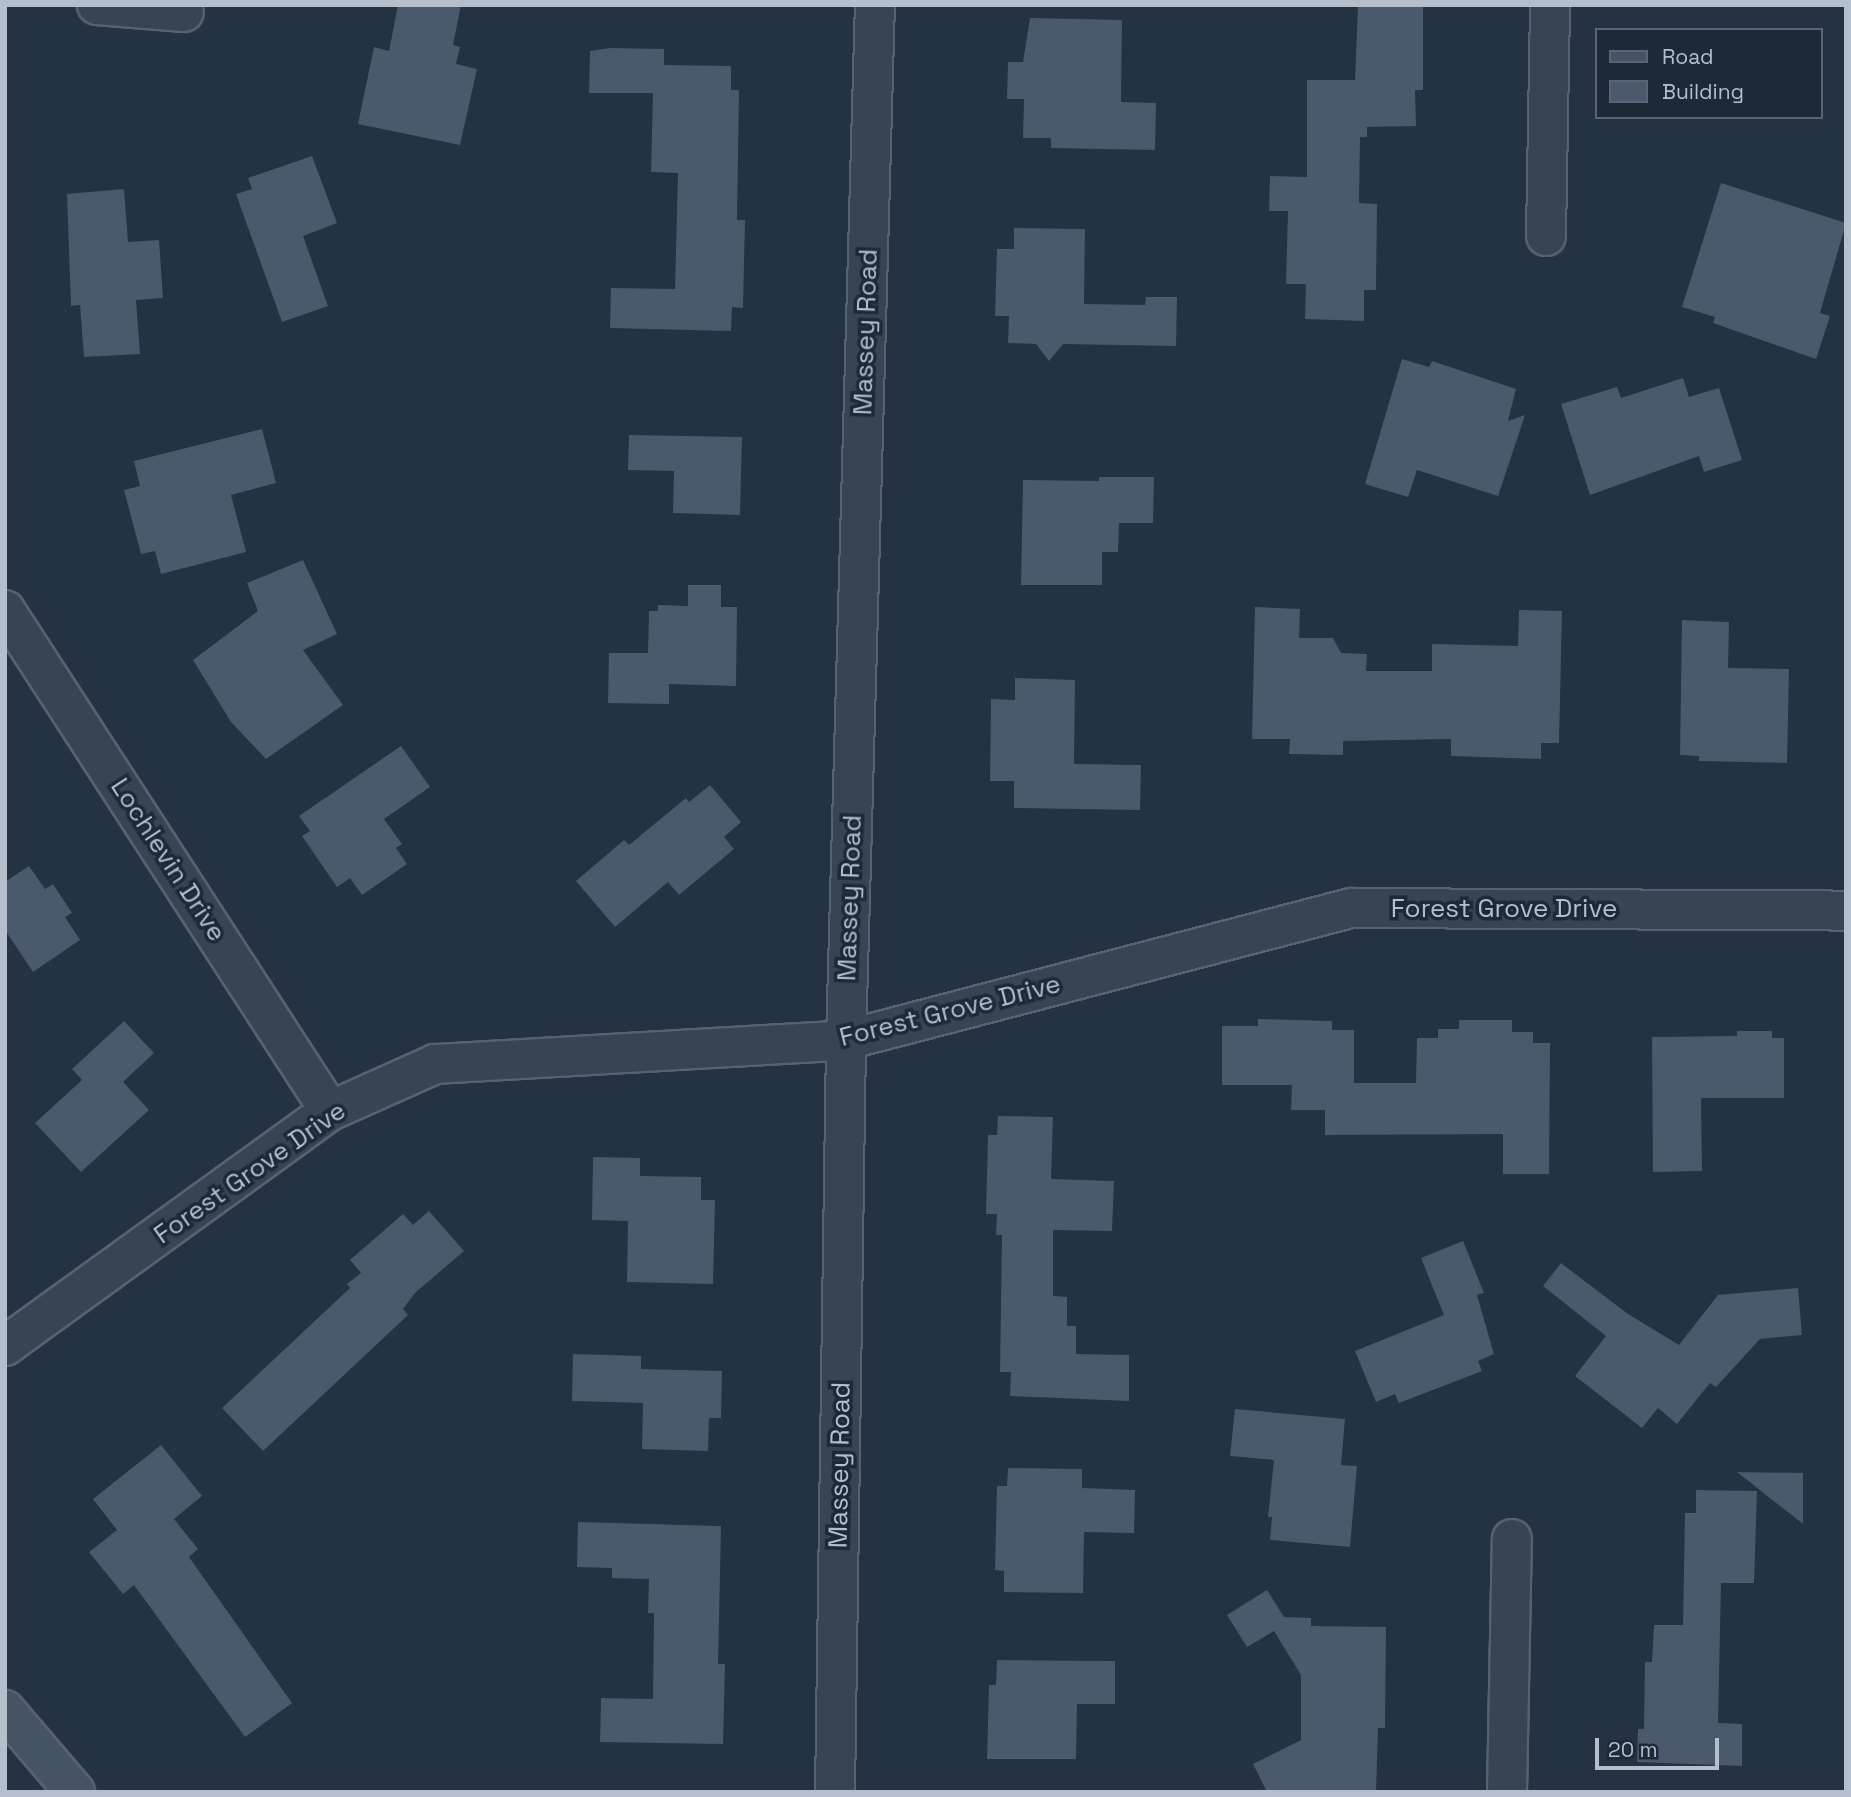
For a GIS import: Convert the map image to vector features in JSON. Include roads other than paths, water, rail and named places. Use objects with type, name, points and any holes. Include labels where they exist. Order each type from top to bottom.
[{"type":"main road","points":[[5,1710],[75,1792]]},
{"type":"street","points":[[97,5],[184,12]]},
{"type":"street","name":"Massey Road","points":[[835,1792],[846,1040],[875,5]]},
{"type":"street","points":[[1546,236],[1550,5]]},
{"type":"street","name":"Lochlevin Drive","points":[[5,610],[331,1111]]},
{"type":"street","name":"Forest Grove Drive","points":[[5,1346],[331,1111],[435,1064],[846,1040],[1351,908],[1846,911]]},
{"type":"street","points":[[1507,1792],[1512,1539]]}]
